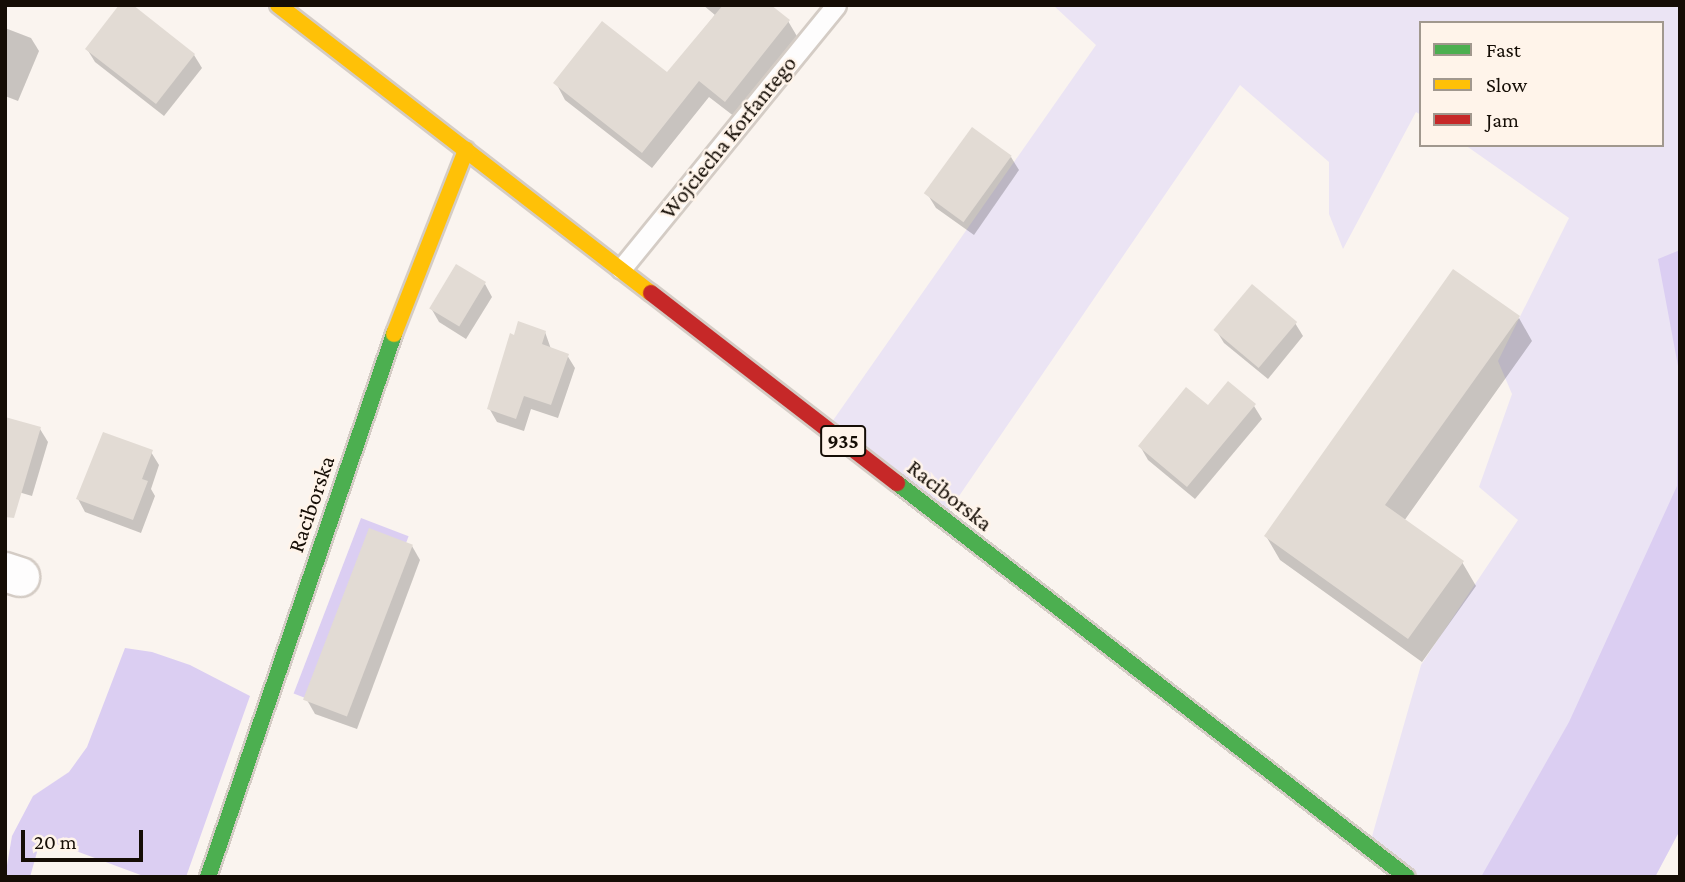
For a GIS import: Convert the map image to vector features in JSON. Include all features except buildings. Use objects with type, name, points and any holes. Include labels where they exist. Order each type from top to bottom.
[{"type":"main road","name":"Raciborska","points":[[278,5],[1407,877]]},
{"type":"main road","name":"Raciborska","points":[[208,877],[391,343],[466,150]]},
{"type":"lane","name":"Wojciecha Korfantego","points":[[621,270],[836,5]]},
{"type":"shaded area","points":[[1053,5],[1680,5],[1680,830],[1655,877],[1407,877],[1369,847],[1421,665],[1518,520],[1479,487],[1512,394],[1498,361],[1569,218],[1468,147],[1664,147],[1664,21],[1419,21],[1419,114],[1416,112],[1343,249],[1329,214],[1329,162],[1240,85],[944,518],[827,429],[1096,45]]},
{"type":"shaded area","points":[[1680,250],[1680,830],[1655,877],[1481,877],[1569,722],[1677,486],[1678,366],[1658,259]]},
{"type":"shaded area","points":[[361,518],[409,536],[341,712],[294,694]]},
{"type":"shaded area","points":[[125,648],[152,652],[190,665],[250,696],[186,877],[146,877],[41,838],[30,877],[5,877],[12,836],[33,796],[69,772],[87,747]]},
{"type":"traffic: fast","points":[[208,877],[394,334]]},
{"type":"traffic: fast","points":[[897,483],[1407,877]]},
{"type":"traffic: slow","points":[[278,5],[651,293]]},
{"type":"traffic: slow","points":[[394,334],[466,150]]},
{"type":"traffic: jam","points":[[651,293],[897,483]]}]
